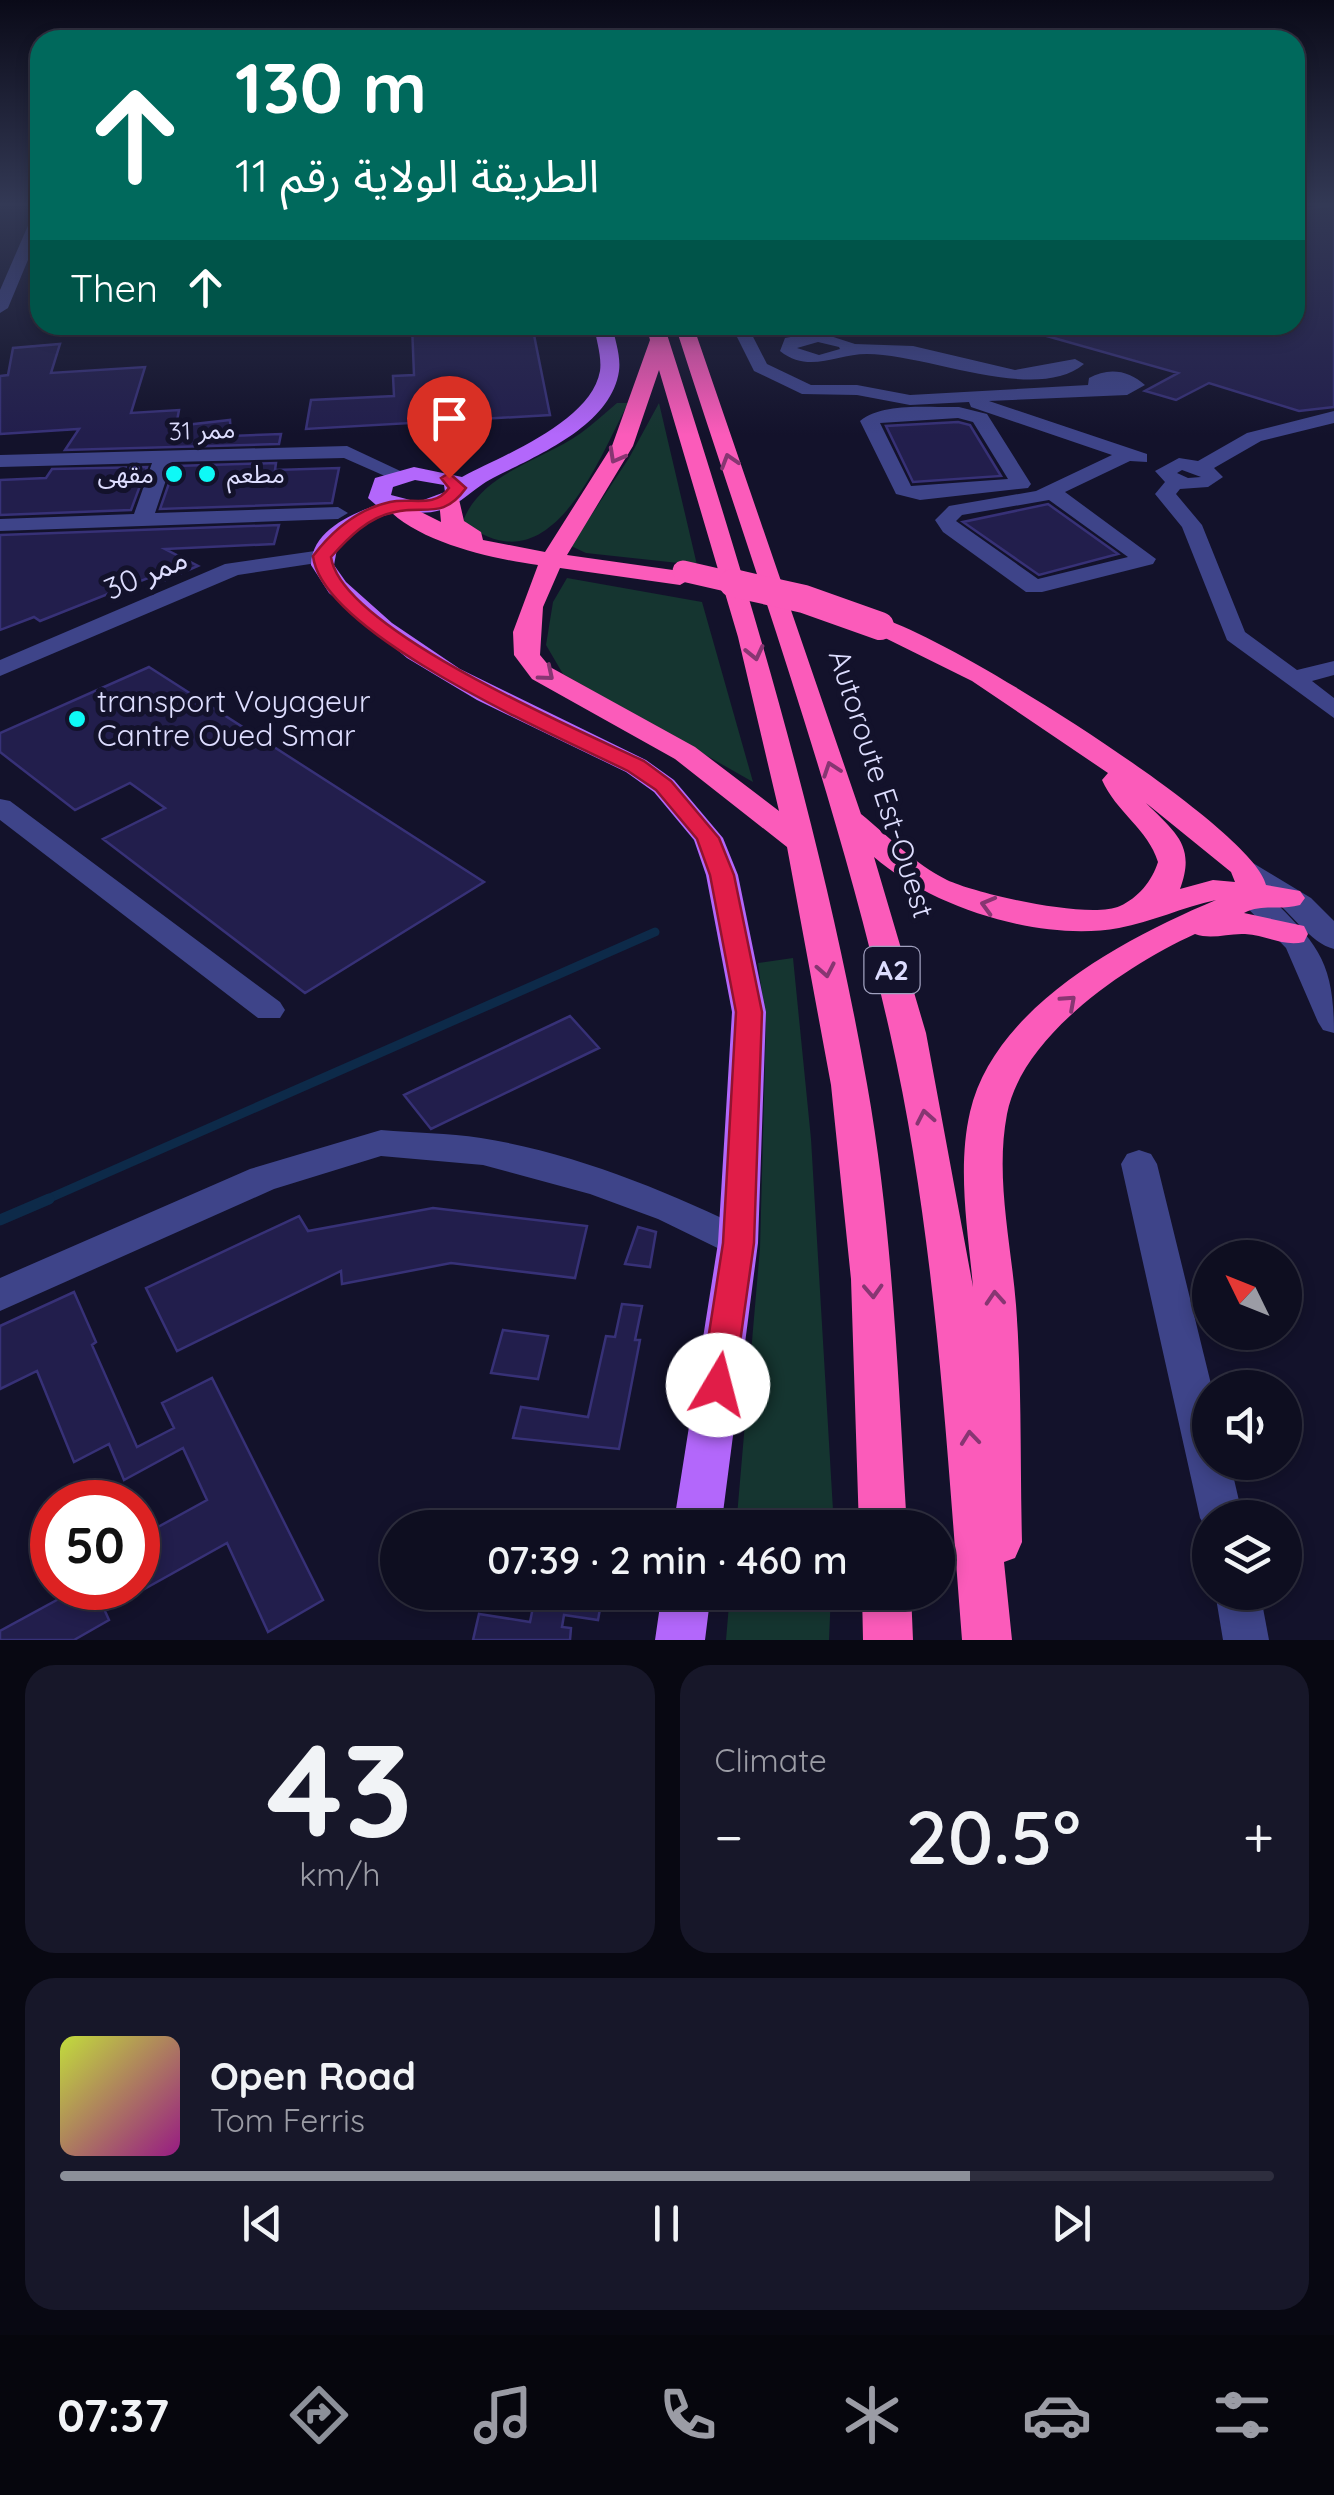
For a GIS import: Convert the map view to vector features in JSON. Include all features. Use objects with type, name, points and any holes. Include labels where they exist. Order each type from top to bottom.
[{"type":"highway","points":[[663,335],[629,432],[552,558],[528,630],[527,655],[541,673],[685,753],[802,843]]},
{"type":"highway","name":"A2","points":[[667,335],[751,636],[802,843],[849,1086],[872,1279],[882,1510]]},
{"type":"highway","name":"Autoroute Est-Ouest","points":[[668,335],[848,818],[908,1033],[936,1176],[960,1343],[986,1640]]},
{"type":"highway","points":[[454,494],[450,517],[461,531],[502,547],[552,558]]},
{"type":"highway","points":[[395,507],[480,547],[681,575],[876,629],[954,659],[1047,712],[1246,880]]},
{"type":"highway","points":[[876,629],[1017,702],[1246,880],[1289,898]]},
{"type":"highway","points":[[1083,919],[1136,908],[1153,900],[1172,876],[1171,848],[1124,796],[1116,777]]},
{"type":"highway","points":[[848,818],[909,871],[938,888],[1008,911],[1083,919],[1132,916],[1246,880]]},
{"type":"highway","points":[[998,1640],[996,1328],[984,1184],[989,1109],[1001,1076],[1018,1051],[1100,974],[1246,880]]},
{"type":"highway","points":[[1155,940],[1248,922],[1292,934]]},
{"type":"highway","points":[[887,1610],[888,1640]]},
{"type":"main road","points":[[604,335],[610,372],[601,398],[563,430],[431,506],[395,507],[348,527],[322,556],[324,572],[382,629],[447,675],[636,766],[664,786],[708,838],[722,875],[749,1012],[738,1243],[700,1510]]},
{"type":"main road","points":[[395,507],[377,494],[383,483],[401,476],[514,455]]},
{"type":"main road","points":[[427,473],[449,478],[454,494]]},
{"type":"main road","points":[[680,1640],[684,1610]]},
{"type":"street","points":[[0,308],[11,282]]},
{"type":"street","points":[[744,335],[760,367],[803,389],[857,390],[904,400],[1106,389]]},
{"type":"street","points":[[786,335],[796,340],[834,339],[842,382]]},
{"type":"street","points":[[796,340],[788,345],[791,354],[838,356],[910,351],[1001,376],[1044,376],[1076,364]]},
{"type":"street","points":[[838,356],[860,360],[909,386],[991,395]]},
{"type":"street","points":[[961,397],[1129,454],[1172,474],[1201,467],[1254,437],[1334,417]]},
{"type":"street","points":[[969,413],[1018,448],[1018,486],[910,493],[902,490],[869,421],[883,416],[969,413]]},
{"type":"street","points":[[1018,448],[1055,429]]},
{"type":"street","name":"ممر 31","points":[[0,461],[347,452],[401,476]]},
{"type":"street","points":[[1051,492],[1146,559],[1034,587],[944,520],[956,510],[1051,492],[1129,454]]},
{"type":"street","points":[[142,520],[164,456]]},
{"type":"street","points":[[1172,474],[1165,494],[1192,525],[1235,635],[1334,710]]},
{"type":"street","points":[[0,525],[338,513]]},
{"type":"street","name":"ممر 30","points":[[0,669],[234,570],[322,556]]},
{"type":"street","points":[[1292,679],[1334,668]]},
{"type":"street","points":[[0,807],[270,1010]]},
{"type":"street","points":[[1246,880],[1292,934],[1334,1022]]},
{"type":"street","points":[[1289,898],[1314,916],[1334,940]]},
{"type":"street","points":[[0,1295],[263,1179],[381,1143],[483,1152],[578,1177],[671,1209],[738,1243]]},
{"type":"street","points":[[1139,1164],[1218,1500]]},
{"type":"street","points":[[1240,1610],[1246,1640]]},
{"type":"green space","points":[[617,403],[628,403],[601,458],[565,512],[544,531],[520,541],[493,539],[463,521],[472,504],[498,479],[566,443]]},
{"type":"green space","points":[[659,403],[697,565],[586,553],[571,546],[629,458]]},
{"type":"green space","points":[[567,578],[702,602],[753,782],[563,674],[546,645],[553,602]]},
{"type":"green space","points":[[793,958],[811,1139],[833,1510],[738,1510],[760,1248],[766,1023],[758,963]]},
{"type":"green space","points":[[729,1610],[830,1610],[829,1640],[726,1640]]},
{"type":"building","points":[[1305,282],[1334,282],[1334,407],[1299,411],[1209,383],[1176,400],[1145,391],[1178,373],[1043,335],[1305,335]]},
{"type":"building","points":[[412,335],[534,335],[550,415],[480,419],[475,439],[442,440],[445,421],[306,429],[311,400],[394,396],[393,376],[414,375]]},
{"type":"building","points":[[60,344],[51,373],[145,367],[131,413],[179,410],[176,426],[230,420],[231,436],[281,434],[279,444],[65,450],[79,429],[0,434],[0,376],[8,375],[13,348]]},
{"type":"building","points":[[958,422],[970,425],[1001,476],[913,482],[886,426]]},
{"type":"building","points":[[276,463],[275,470],[339,468],[332,503],[160,509],[175,466]]},
{"type":"building","points":[[147,467],[131,510],[0,515],[0,480],[46,478],[52,469]]},
{"type":"building","points":[[1048,504],[1118,554],[1039,575],[963,522]]},
{"type":"building","points":[[279,525],[274,544],[165,549],[198,566],[163,581],[153,576],[40,621],[34,617],[0,630],[0,535]]},
{"type":"building","points":[[149,667],[484,882],[305,993],[103,839],[165,808],[130,783],[75,810],[0,752],[0,733]]},
{"type":"building","points":[[570,1016],[599,1048],[431,1129],[404,1095]]},
{"type":"building","points":[[433,1208],[587,1226],[575,1278],[451,1263],[342,1284],[341,1271],[177,1351],[146,1288],[299,1216],[308,1231]]},
{"type":"building","points":[[638,1227],[656,1232],[650,1267],[625,1264]]},
{"type":"building","points":[[74,1292],[96,1342],[92,1345],[137,1447],[174,1428],[162,1403],[212,1378],[323,1600],[268,1632],[227,1543],[160,1580],[160,1526],[207,1500],[183,1448],[124,1480],[109,1444],[74,1462],[37,1371],[0,1389],[0,1326]]},
{"type":"building","points":[[622,1304],[642,1306],[635,1340],[640,1340],[619,1449],[513,1438],[521,1407],[588,1417],[606,1336],[615,1337]]},
{"type":"building","points":[[503,1330],[548,1336],[538,1379],[491,1373]]},
{"type":"building","points":[[39,1610],[107,1610],[109,1620],[74,1640],[0,1640],[0,1631]]},
{"type":"building","points":[[532,1610],[600,1610],[598,1620],[564,1615],[562,1627],[571,1628],[570,1640],[473,1640],[479,1614],[530,1622]]},
{"type":"waterway","points":[[43,1201],[655,932]]},
{"type":"waterway","points":[[0,1220],[49,1199]]},
{"type":"place","name":"مقهى","points":[[174,474]]},
{"type":"place","name":"مطعم","points":[[207,474]]},
{"type":"place","name":"transport Voyageur Cantre Oued Smar","points":[[77,719]]},
{"type":"route","points":[[449,478],[458,488],[450,500],[420,508],[394,506],[348,527],[322,556],[324,572],[382,629],[447,675],[636,766],[664,786],[708,838],[722,875],[749,1012],[738,1243],[718,1385]]}]
